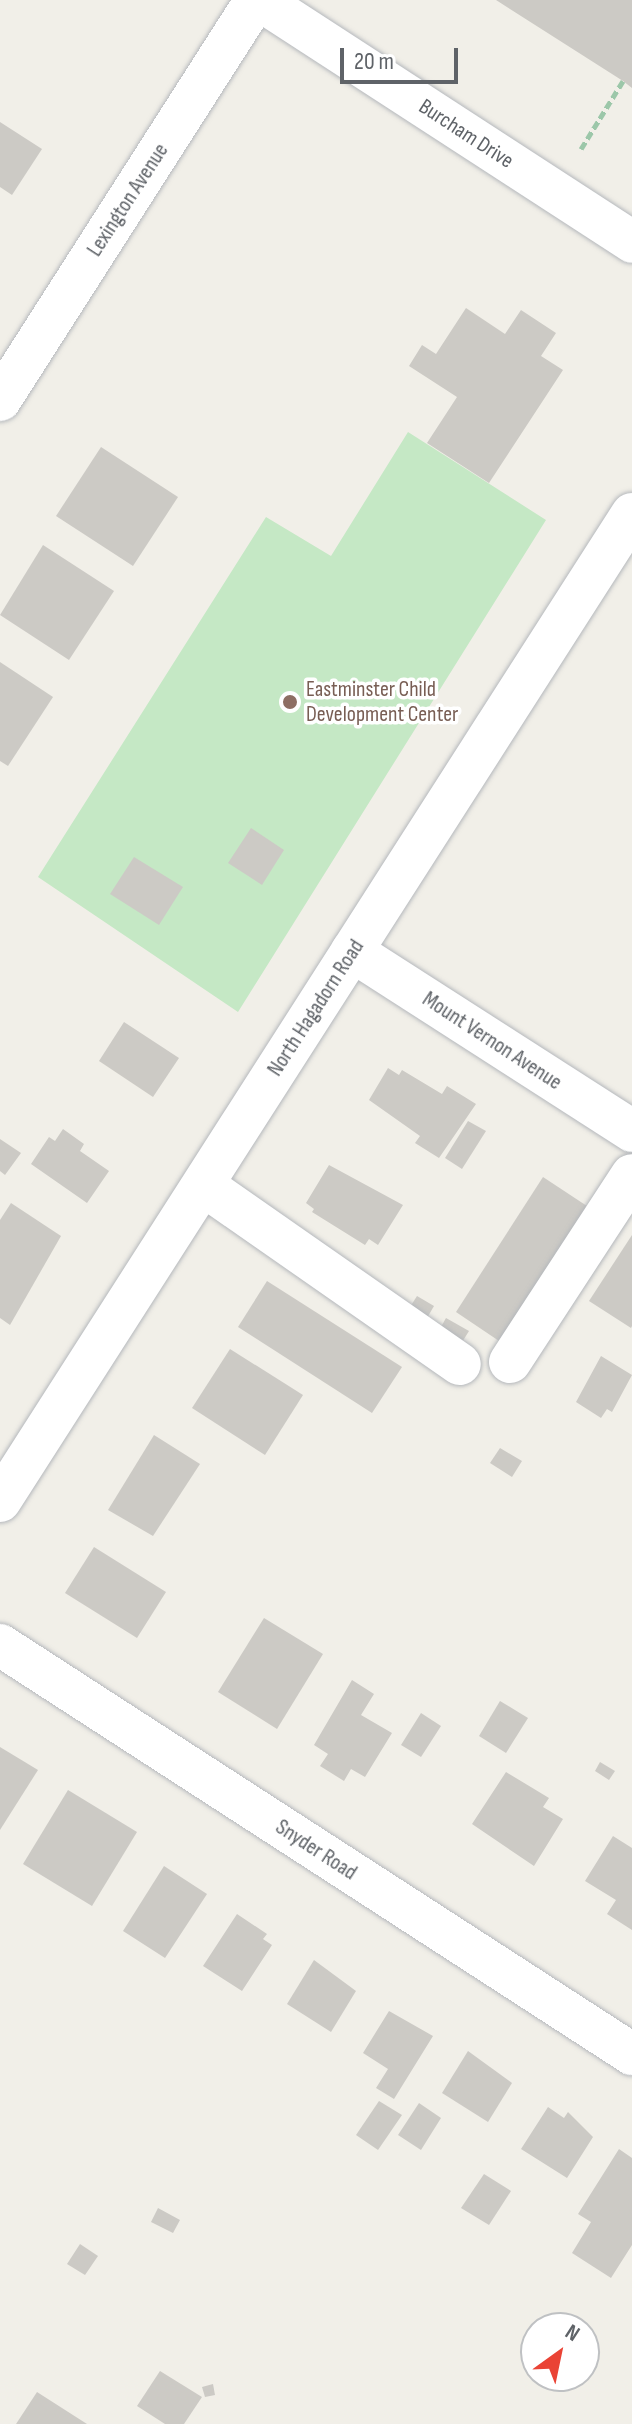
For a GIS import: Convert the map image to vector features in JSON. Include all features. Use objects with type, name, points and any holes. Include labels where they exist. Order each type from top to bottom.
[{"type":"street","name":"Burcham Drive","points":[[258,0],[632,242]]},
{"type":"street","name":"Lexington Avenue","points":[[0,400],[258,0]]},
{"type":"street","name":"North Hagadorn Road","points":[[1,1498],[632,514]]},
{"type":"street","name":"Mount Vernon Avenue","points":[[352,951],[632,1131]]},
{"type":"street","points":[[510,1362],[632,1175]]},
{"type":"street","points":[[203,1185],[460,1364]]},
{"type":"street","name":"Snyder Road","points":[[0,1645],[632,2054]]},
{"type":"path","points":[[581,149],[623,81]]},
{"type":"green space","points":[[408,432],[546,520],[238,1012],[38,877],[266,517],[331,556]]},
{"type":"building","points":[[496,0],[632,0],[632,88],[623,81]]},
{"type":"building","points":[[0,122],[42,149],[12,195],[0,187]]},
{"type":"building","points":[[466,308],[505,334],[521,310],[556,333],[541,356],[563,370],[489,483],[427,443],[457,397],[409,366],[422,345],[436,354]]},
{"type":"building","points":[[101,447],[178,497],[133,566],[56,516]]},
{"type":"building","points":[[43,545],[114,591],[69,660],[0,615]]},
{"type":"building","points":[[0,662],[53,697],[8,766],[0,761]]},
{"type":"building","points":[[251,828],[284,850],[262,885],[228,863]]},
{"type":"building","points":[[134,857],[183,887],[159,925],[110,894]]},
{"type":"building","points":[[124,1022],[179,1058],[153,1097],[99,1061]]},
{"type":"building","points":[[388,1068],[399,1075],[402,1070],[442,1094],[447,1086],[476,1104],[439,1158],[415,1143],[420,1136],[369,1100]]},
{"type":"building","points":[[468,1121],[486,1131],[462,1169],[445,1158]]},
{"type":"building","points":[[63,1129],[84,1144],[80,1151],[109,1171],[87,1203],[31,1164],[49,1137],[55,1141]]},
{"type":"building","points":[[0,1139],[21,1153],[5,1175],[0,1171]]},
{"type":"building","points":[[329,1165],[403,1205],[378,1245],[369,1239],[365,1245],[312,1212],[314,1209],[306,1203]]},
{"type":"building","points":[[543,1177],[590,1208],[502,1343],[456,1312]]},
{"type":"building","points":[[11,1203],[61,1236],[10,1325],[0,1318],[0,1220]]},
{"type":"building","points":[[632,1235],[632,1326],[631,1328],[589,1301]]},
{"type":"building","points":[[267,1281],[402,1367],[372,1413],[238,1327]]},
{"type":"building","points":[[417,1296],[434,1306],[427,1318],[410,1307]]},
{"type":"building","points":[[446,1318],[469,1331],[459,1347],[437,1334]]},
{"type":"building","points":[[230,1349],[303,1395],[265,1455],[192,1408]]},
{"type":"building","points":[[601,1356],[632,1375],[612,1412],[607,1409],[601,1418],[576,1402]]},
{"type":"building","points":[[154,1435],[200,1464],[153,1536],[108,1510]]},
{"type":"building","points":[[500,1448],[522,1461],[512,1477],[490,1463]]},
{"type":"building","points":[[94,1547],[166,1592],[137,1638],[65,1593]]},
{"type":"building","points":[[264,1618],[323,1654],[277,1729],[218,1692]]},
{"type":"building","points":[[352,1680],[374,1694],[361,1715],[392,1733],[365,1777],[351,1769],[344,1781],[320,1766],[328,1754],[314,1745]]},
{"type":"building","points":[[500,1701],[528,1718],[506,1753],[479,1736]]},
{"type":"building","points":[[421,1713],[441,1726],[421,1757],[401,1745]]},
{"type":"building","points":[[0,1747],[38,1770],[0,1830]]},
{"type":"building","points":[[600,1762],[615,1771],[609,1780],[595,1771]]},
{"type":"building","points":[[506,1772],[549,1798],[543,1807],[563,1819],[534,1866],[472,1824]]},
{"type":"building","points":[[68,1790],[137,1832],[92,1906],[23,1864]]},
{"type":"building","points":[[613,1836],[632,1848],[632,1930],[607,1914],[616,1900],[585,1881]]},
{"type":"building","points":[[164,1866],[207,1894],[165,1958],[123,1931]]},
{"type":"building","points":[[237,1914],[267,1934],[263,1939],[272,1945],[242,1991],[203,1966]]},
{"type":"building","points":[[314,1960],[356,1991],[331,2032],[287,2004]]},
{"type":"building","points":[[389,2011],[433,2036],[394,2099],[376,2088],[388,2069],[363,2053]]},
{"type":"building","points":[[468,2051],[512,2083],[488,2122],[442,2093]]},
{"type":"building","points":[[379,2101],[402,2115],[378,2150],[356,2135]]},
{"type":"building","points":[[419,2103],[441,2118],[421,2150],[398,2135]]},
{"type":"building","points":[[548,2107],[564,2118],[568,2112],[593,2137],[567,2178],[521,2149]]},
{"type":"building","points":[[619,2149],[632,2158],[632,2245],[611,2278],[572,2253],[591,2222],[578,2214]]},
{"type":"building","points":[[484,2174],[511,2191],[489,2225],[461,2208]]},
{"type":"building","points":[[158,2208],[180,2220],[173,2233],[151,2222]]},
{"type":"building","points":[[80,2244],[98,2256],[85,2275],[67,2264]]},
{"type":"building","points":[[160,2371],[202,2397],[184,2424],[165,2424],[137,2406]]},
{"type":"building","points":[[213,2384],[215,2395],[205,2397],[202,2387]]},
{"type":"building","points":[[37,2392],[87,2424],[16,2424]]},
{"type":"place","name":"Eastminster Child Development Center","points":[[290,702]]}]
